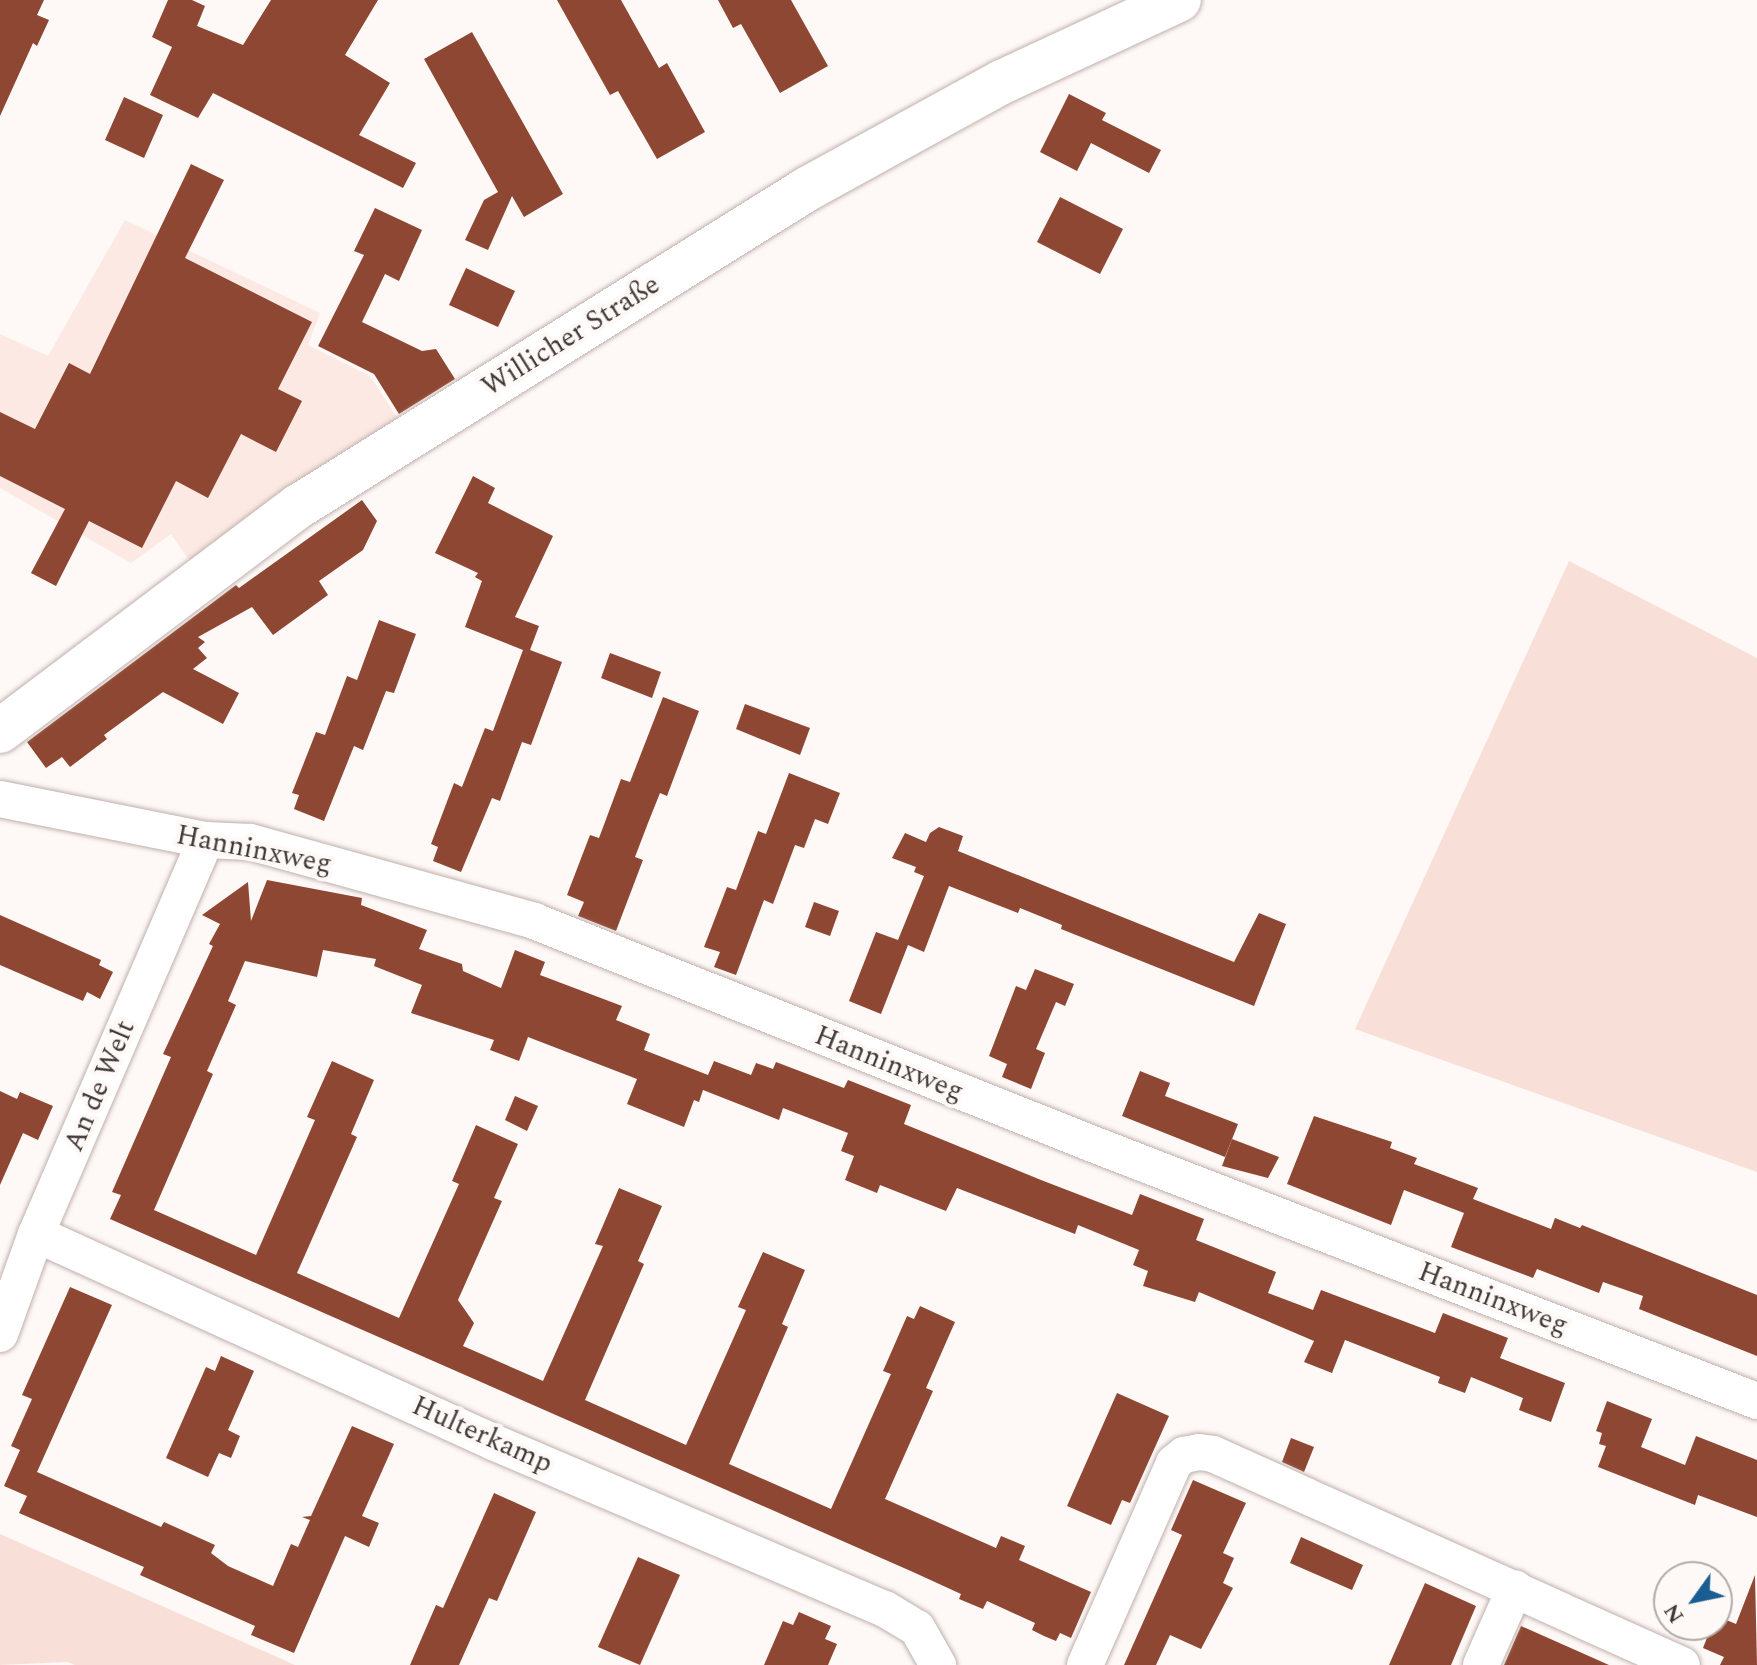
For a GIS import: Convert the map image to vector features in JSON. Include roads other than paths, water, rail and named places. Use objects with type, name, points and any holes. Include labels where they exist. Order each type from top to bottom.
[{"type":"street","name":"Willicher Straße","points":[[0,731],[299,506],[807,189],[1002,82],[1179,0]]},
{"type":"street","name":"Hanninxweg","points":[[0,799],[206,840],[250,842],[534,921],[1077,1138],[1757,1401]]},
{"type":"street","name":"An de Welt","points":[[0,1334],[36,1234],[206,840]]},
{"type":"street","name":"Hulterkamp","points":[[36,1234],[493,1442],[885,1609],[908,1620],[932,1651]]},
{"type":"street","points":[[1085,1665],[1174,1463],[1184,1455],[1199,1452],[1213,1454],[1682,1665]]},
{"type":"street","points":[[1481,1665],[1515,1588]]}]
